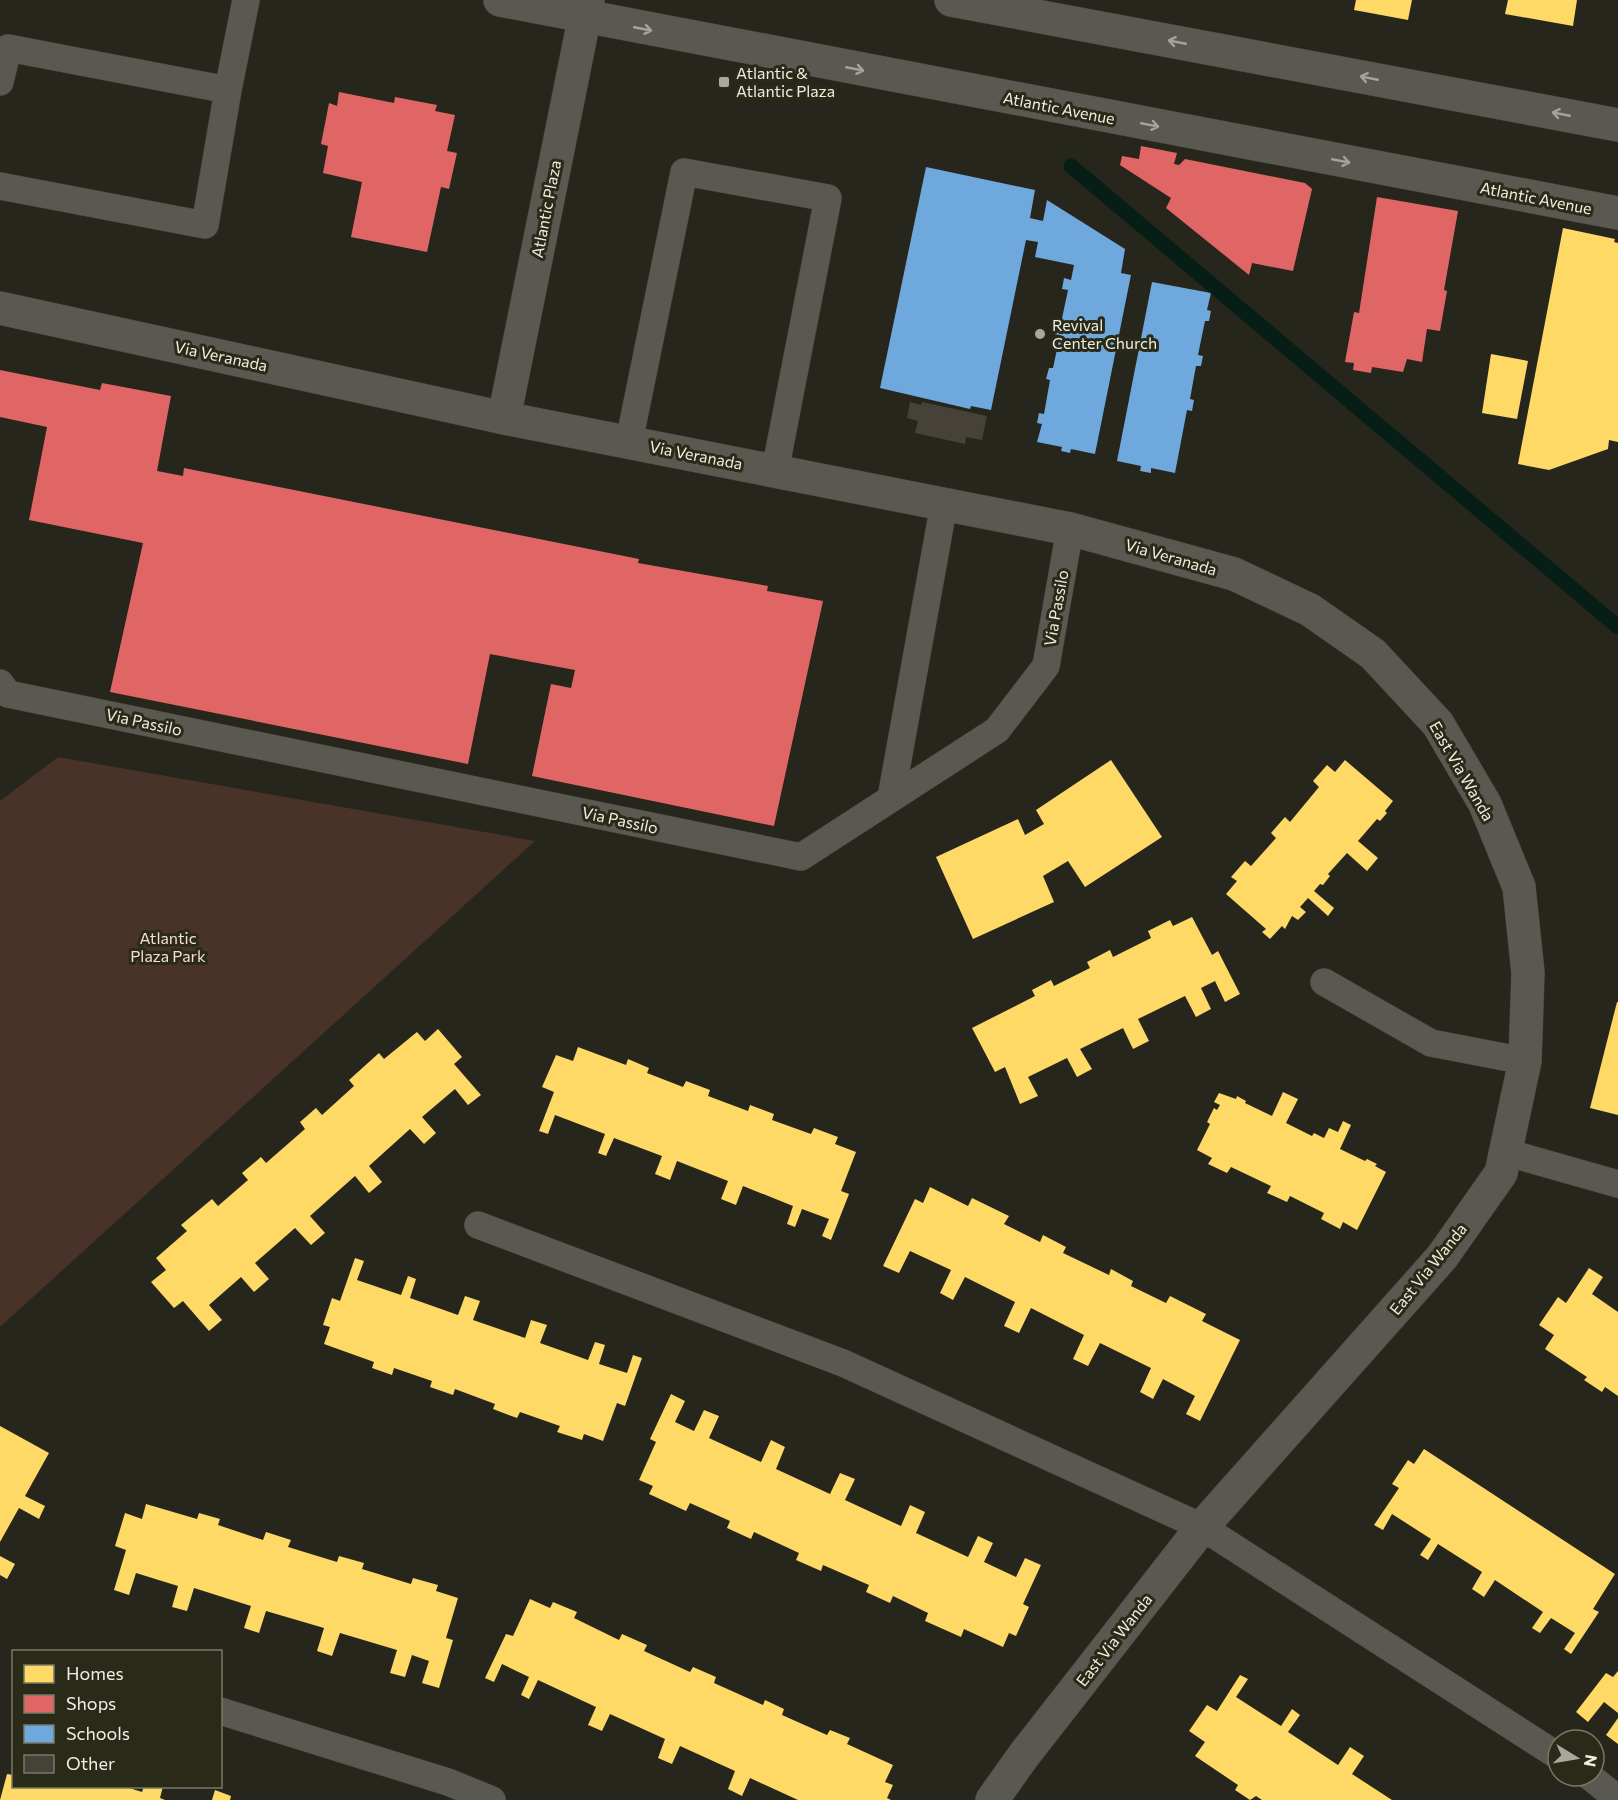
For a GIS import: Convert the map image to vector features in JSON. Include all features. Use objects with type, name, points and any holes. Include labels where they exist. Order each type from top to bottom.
[{"type":"street","name":"Atlantic Avenue","points":[[500,0],[587,9],[1618,213]]},
{"type":"street","points":[[951,0],[1618,125]]},
{"type":"street","name":"Atlantic Plaza","points":[[504,418],[587,9]]},
{"type":"street","name":"Via Veranada","points":[[0,308],[504,418],[1070,528],[1234,574],[1310,610],[1372,654]]},
{"type":"street","name":"East Via Wanda","points":[[992,1800],[1024,1755],[1202,1527],[1442,1257],[1501,1173],[1525,1061],[1528,973],[1519,887],[1485,804],[1438,724],[1372,654]]},
{"type":"lane","points":[[0,186],[205,225],[246,0]]},
{"type":"lane","points":[[0,82],[8,48],[228,90]]},
{"type":"lane","points":[[629,442],[684,172],[828,198],[776,471]]},
{"type":"lane","points":[[891,798],[944,504]]},
{"type":"lane","name":"Via Passilo","points":[[0,683],[8,694],[801,857],[998,730],[1046,666],[1070,528]]},
{"type":"lane","points":[[1324,982],[1431,1043],[1525,1061]]},
{"type":"lane","points":[[1505,1152],[1618,1184]]},
{"type":"lane","points":[[478,1225],[843,1363],[1202,1527],[1546,1748]]},
{"type":"lane","points":[[222,1712],[448,1782],[492,1800]]},
{"type":"lane","points":[[1604,1788],[1618,1799]]},
{"type":"green space","name":"Atlantic Plaza Park","points":[[58,757],[535,841],[0,1327],[0,801]]},
{"type":"building: Homes","points":[[1356,0],[1412,0],[1408,20],[1354,10]]},
{"type":"building: Homes","points":[[1508,0],[1577,0],[1573,26],[1505,14]]},
{"type":"building: Homes","points":[[1563,228],[1615,239],[1614,242],[1618,243],[1618,442],[1609,440],[1608,449],[1549,470],[1518,464]]},
{"type":"building: Homes","points":[[1491,354],[1528,361],[1517,419],[1482,413]]},
{"type":"building: Homes","points":[[1111,760],[1162,837],[1085,887],[1068,861],[1043,876],[1054,902],[973,939],[936,857],[1018,819],[1025,835],[1044,824],[1036,810]]},
{"type":"building: Homes","points":[[1345,760],[1393,801],[1380,821],[1377,819],[1358,841],[1378,858],[1367,871],[1347,853],[1328,874],[1330,876],[1323,885],[1320,884],[1314,891],[1334,908],[1328,916],[1308,898],[1300,907],[1306,912],[1298,920],[1292,916],[1285,929],[1282,926],[1270,939],[1262,932],[1266,929],[1226,894],[1237,881],[1231,877],[1245,861],[1251,866],[1276,838],[1271,833],[1285,817],[1290,822],[1319,787],[1313,781],[1327,765],[1335,772]]},
{"type":"building: Homes","points":[[1192,917],[1212,955],[1218,951],[1240,994],[1225,1002],[1215,981],[1201,988],[1211,1009],[1196,1017],[1185,996],[1138,1019],[1149,1041],[1133,1049],[1123,1028],[1080,1049],[1092,1069],[1077,1077],[1067,1058],[1028,1077],[1038,1096],[1020,1104],[1005,1067],[995,1072],[972,1028],[1035,996],[1032,990],[1051,980],[1054,986],[1090,968],[1087,962],[1110,950],[1113,957],[1151,938],[1148,931],[1170,920],[1173,926]]},
{"type":"building: Homes","points":[[1618,1002],[1618,1115],[1590,1108]]},
{"type":"building: Homes","points":[[438,1029],[462,1057],[454,1064],[481,1095],[468,1105],[455,1089],[422,1117],[436,1133],[424,1144],[410,1129],[369,1166],[382,1182],[369,1193],[355,1176],[310,1216],[325,1233],[311,1245],[295,1228],[255,1263],[269,1279],[254,1292],[241,1277],[209,1305],[222,1320],[209,1331],[183,1301],[174,1308],[151,1282],[166,1270],[156,1258],[187,1231],[181,1225],[212,1199],[218,1206],[248,1180],[242,1173],[261,1157],[266,1163],[305,1129],[300,1122],[316,1108],[322,1115],[354,1086],[349,1080],[379,1053],[384,1059],[417,1032],[425,1041]]},
{"type":"building: Homes","points":[[578,1047],[626,1065],[628,1059],[649,1068],[647,1073],[683,1087],[686,1081],[710,1090],[708,1096],[748,1111],[750,1105],[774,1114],[772,1120],[811,1134],[814,1128],[838,1137],[835,1144],[856,1152],[841,1191],[849,1194],[831,1240],[822,1236],[829,1219],[802,1209],[795,1227],[787,1224],[793,1206],[743,1186],[736,1205],[721,1199],[728,1181],[677,1161],[670,1180],[655,1174],[662,1156],[614,1138],[606,1156],[598,1153],[605,1134],[555,1115],[548,1134],[539,1131],[554,1092],[542,1087],[556,1055],[573,1061]]},
{"type":"building: Homes","points":[[1283,1092],[1298,1099],[1286,1123],[1312,1136],[1314,1133],[1324,1138],[1329,1128],[1338,1132],[1343,1121],[1351,1125],[1340,1149],[1377,1164],[1375,1166],[1386,1172],[1357,1230],[1343,1222],[1340,1229],[1321,1219],[1324,1213],[1290,1196],[1287,1202],[1267,1193],[1271,1186],[1231,1167],[1227,1173],[1208,1164],[1212,1158],[1197,1150],[1210,1124],[1207,1122],[1214,1108],[1217,1110],[1220,1105],[1214,1102],[1219,1093],[1236,1099],[1237,1096],[1246,1101],[1245,1103],[1272,1116]]},
{"type":"building: Homes","points":[[930,1187],[968,1206],[972,1198],[1009,1216],[1004,1224],[1040,1242],[1043,1235],[1066,1247],[1063,1253],[1109,1275],[1111,1269],[1133,1281],[1131,1286],[1166,1303],[1170,1296],[1206,1314],[1202,1321],[1240,1340],[1200,1421],[1186,1414],[1195,1396],[1163,1379],[1153,1399],[1140,1392],[1151,1368],[1100,1343],[1088,1366],[1073,1359],[1084,1335],[1031,1308],[1019,1333],[1004,1326],[1015,1302],[965,1277],[953,1300],[940,1293],[951,1270],[910,1251],[899,1273],[883,1266],[915,1199],[923,1203]]},
{"type":"building: Homes","points":[[355,1258],[364,1261],[357,1280],[401,1295],[408,1276],[416,1279],[410,1298],[458,1315],[465,1296],[480,1301],[473,1320],[525,1338],[531,1320],[547,1325],[540,1343],[588,1360],[595,1342],[605,1345],[599,1364],[627,1373],[633,1355],[642,1358],[625,1406],[617,1403],[603,1441],[584,1434],[582,1440],[557,1432],[560,1426],[520,1412],[517,1418],[493,1409],[495,1404],[455,1389],[453,1395],[430,1387],[432,1381],[394,1368],[392,1375],[372,1368],[374,1362],[324,1344],[330,1327],[323,1325],[332,1298],[340,1301]]},
{"type":"building: Homes","points":[[1589,1268],[1603,1277],[1592,1294],[1618,1312],[1618,1396],[1605,1387],[1602,1392],[1584,1380],[1587,1377],[1545,1349],[1554,1335],[1539,1325],[1558,1297],[1566,1303]]},
{"type":"building: Homes","points":[[671,1394],[685,1401],[675,1422],[694,1431],[704,1410],[719,1416],[709,1438],[761,1462],[771,1440],[785,1447],[776,1469],[830,1494],[840,1473],[855,1479],[845,1500],[901,1526],[910,1505],[925,1512],[916,1533],[968,1557],[978,1536],[993,1543],[984,1562],[1016,1577],[1025,1558],[1041,1565],[1023,1604],[1029,1607],[1016,1636],[1009,1633],[1003,1647],[964,1629],[961,1637],[925,1621],[928,1613],[893,1596],[890,1603],[866,1592],[869,1585],[823,1565],[821,1571],[796,1560],[799,1553],[754,1532],[751,1539],[727,1528],[730,1521],[690,1503],[686,1511],[649,1494],[653,1486],[639,1480],[656,1442],[650,1439]]},
{"type":"building: Homes","points":[[0,1426],[49,1453],[25,1496],[45,1506],[39,1519],[19,1508],[0,1542]]},
{"type":"building: Homes","points":[[1424,1449],[1615,1574],[1593,1609],[1599,1612],[1571,1654],[1564,1649],[1575,1633],[1551,1618],[1540,1633],[1532,1628],[1543,1612],[1495,1580],[1484,1597],[1472,1589],[1482,1572],[1438,1544],[1428,1560],[1420,1555],[1431,1539],[1392,1514],[1383,1530],[1374,1525],[1399,1488],[1392,1484],[1408,1460],[1414,1464]]},
{"type":"building: Homes","points":[[146,1504],[197,1519],[199,1513],[220,1519],[218,1525],[263,1540],[266,1532],[291,1540],[288,1547],[337,1562],[339,1556],[364,1563],[362,1569],[411,1584],[413,1578],[438,1585],[436,1591],[458,1598],[446,1638],[453,1640],[439,1688],[422,1683],[429,1661],[412,1655],[405,1677],[390,1673],[397,1650],[340,1633],[332,1656],[317,1651],[324,1628],[266,1611],[259,1633],[244,1628],[251,1606],[194,1588],[187,1611],[172,1607],[178,1586],[136,1573],[129,1595],[114,1590],[126,1550],[115,1546],[125,1513],[142,1519]]},
{"type":"building: Homes","points":[[0,1556],[15,1564],[7,1579],[0,1575]]},
{"type":"building: Homes","points":[[530,1599],[550,1608],[553,1602],[577,1612],[574,1618],[619,1640],[622,1634],[647,1645],[644,1651],[690,1672],[693,1667],[716,1677],[714,1683],[763,1705],[765,1700],[784,1709],[782,1715],[827,1735],[830,1730],[850,1738],[847,1744],[893,1765],[885,1782],[893,1785],[887,1798],[891,1800],[798,1800],[750,1778],[742,1796],[728,1789],[735,1771],[680,1746],[672,1764],[658,1758],[665,1739],[610,1714],[602,1731],[588,1725],[596,1707],[538,1680],[529,1699],[521,1695],[529,1677],[502,1664],[494,1682],[485,1678],[506,1634],[513,1636]]},
{"type":"building: Homes","points":[[1618,1671],[1618,1713],[1604,1702],[1588,1722],[1576,1712],[1606,1673],[1613,1677]]},
{"type":"building: Homes","points":[[1240,1675],[1248,1679],[1236,1697],[1281,1726],[1292,1709],[1300,1715],[1288,1732],[1338,1765],[1350,1747],[1364,1756],[1352,1774],[1392,1800],[1262,1800],[1256,1796],[1250,1800],[1235,1790],[1238,1785],[1195,1756],[1205,1742],[1189,1731],[1207,1705],[1217,1711]]},
{"type":"building: Homes","points":[[1618,1718],[1618,1744],[1606,1735]]},
{"type":"building: Homes","points":[[7,1774],[12,1775],[12,1788],[129,1788],[142,1792],[143,1788],[162,1788],[160,1798],[165,1800],[0,1800]]},
{"type":"building: Homes","points":[[215,1790],[231,1796],[230,1800],[212,1800]]},
{"type":"building: Shops","points":[[339,92],[394,103],[395,97],[437,105],[435,111],[455,115],[447,151],[457,153],[449,189],[441,187],[427,252],[351,237],[362,182],[323,173],[328,146],[321,144],[329,103],[337,106]]},
{"type":"building: Shops","points":[[1141,146],[1177,153],[1174,164],[1179,165],[1185,159],[1305,183],[1312,189],[1293,271],[1252,263],[1249,275],[1166,208],[1171,198],[1120,165],[1122,156],[1139,159]]},
{"type":"building: Shops","points":[[1377,197],[1458,211],[1444,290],[1447,291],[1440,331],[1427,329],[1422,362],[1407,359],[1403,372],[1372,367],[1371,373],[1353,370],[1354,363],[1345,362],[1354,312],[1359,313]]},
{"type":"building: Shops","points":[[0,370],[100,390],[102,383],[171,396],[157,471],[183,476],[184,468],[639,559],[638,563],[768,586],[767,591],[823,601],[774,826],[532,776],[551,684],[571,688],[575,670],[490,654],[468,764],[110,692],[143,543],[29,520],[47,427],[0,417]]},
{"type":"building: Schools","points":[[926,167],[1035,190],[1030,218],[1043,221],[1047,200],[1125,249],[1121,273],[1131,275],[1095,454],[1071,449],[1070,453],[1061,451],[1062,447],[1037,442],[1042,424],[1037,423],[1039,413],[1044,414],[1050,380],[1046,379],[1049,368],[1053,368],[1060,335],[1054,334],[1057,322],[1061,323],[1068,290],[1062,289],[1064,278],[1071,280],[1074,265],[1035,257],[1038,242],[1026,240],[991,410],[971,406],[970,409],[880,388]]},
{"type":"building: Schools","points":[[1152,282],[1211,293],[1207,310],[1211,311],[1209,321],[1205,321],[1198,355],[1203,356],[1201,366],[1196,366],[1190,399],[1194,400],[1192,411],[1187,410],[1175,473],[1151,468],[1151,473],[1140,471],[1141,466],[1117,461]]},
{"type":"building: Other","points":[[910,402],[921,405],[922,402],[987,416],[982,440],[966,437],[965,444],[915,433],[918,421],[907,418]]},
{"type":"waterway","points":[[1071,166],[1618,627]]},
{"type":"place","name":"Atlantic & Atlantic Plaza","points":[[724,82]]},
{"type":"place","name":"Revival Center Church","points":[[1040,334]]}]
